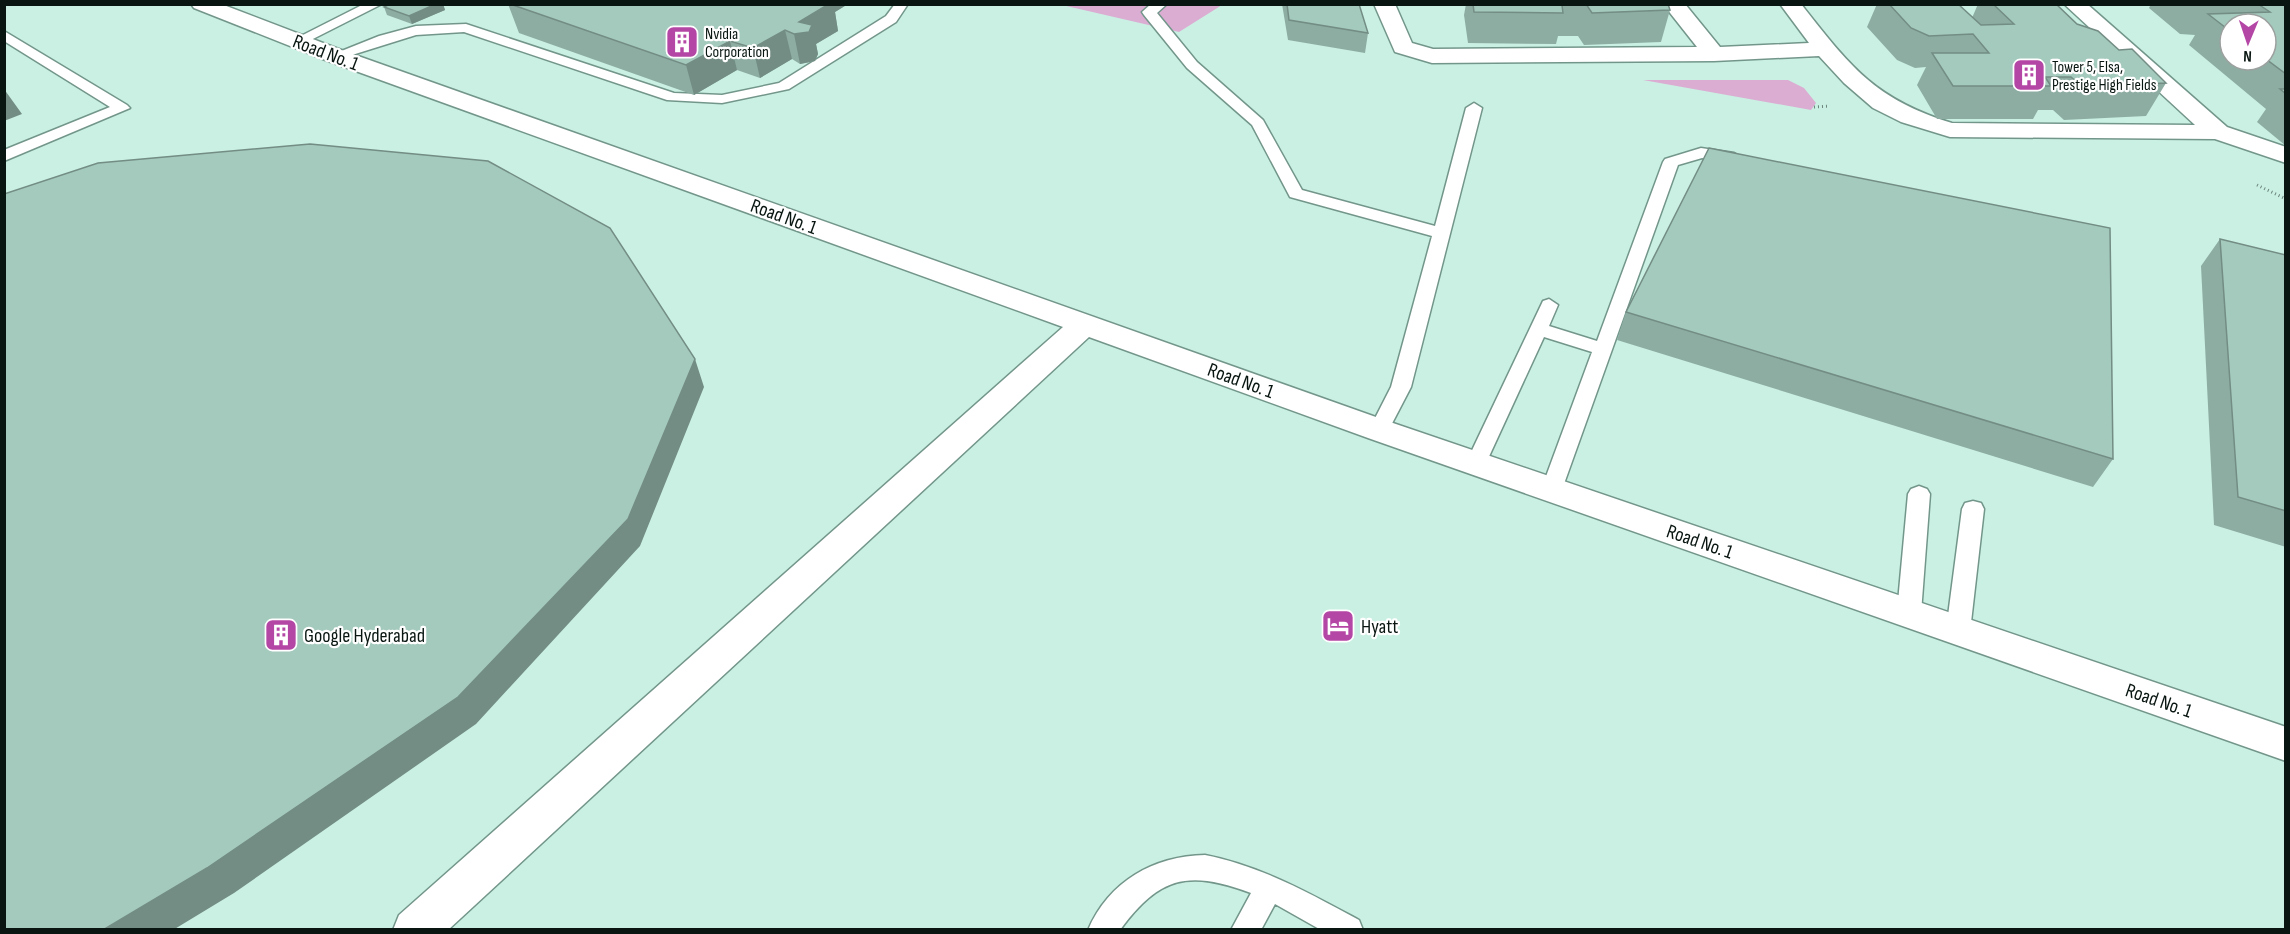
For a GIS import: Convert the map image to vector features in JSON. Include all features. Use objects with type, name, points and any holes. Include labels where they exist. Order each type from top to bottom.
[{"type":"street","name":"Road No. 1","points":[[201,4],[336,56],[1086,323],[1379,430],[2286,744]]},
{"type":"street","points":[[1384,4],[1403,47],[1432,56],[1714,54],[1826,49]]},
{"type":"street","points":[[1673,4],[1714,54]]},
{"type":"street","points":[[1790,4],[1826,49],[1884,105],[1918,120],[1950,130],[2218,132],[2286,156]]},
{"type":"street","points":[[2074,4],[2218,132]]},
{"type":"street","points":[[415,930],[1086,323]]},
{"type":"lane","points":[[298,41],[376,4]]},
{"type":"lane","points":[[336,56],[427,27],[450,26],[466,28],[672,97],[722,99],[755,94],[794,80],[891,19],[902,4]]},
{"type":"lane","points":[[1161,4],[1149,12],[1192,65],[1258,123],[1296,193],[1441,233]]},
{"type":"lane","points":[[4,35],[123,108],[4,156]]},
{"type":"lane","points":[[1379,430],[1401,387],[1474,108]]},
{"type":"lane","points":[[1552,490],[1671,162],[1701,153],[1748,160]]},
{"type":"lane","points":[[1476,464],[1549,305]]},
{"type":"lane","points":[[1538,329],[1603,349]]},
{"type":"lane","points":[[1909,613],[1919,494]]},
{"type":"lane","points":[[1958,631],[1973,509]]},
{"type":"lane","points":[[1102,930],[1128,896],[1157,875],[1192,867],[1228,872],[1269,888],[1349,930]]},
{"type":"lane","points":[[1245,930],[1269,888]]},
{"type":"shaded area","points":[[1062,5],[1222,5],[1179,32]]},
{"type":"shaded area","points":[[1643,80],[1788,80],[1804,88],[1816,103],[1811,110]]},
{"type":"building","points":[[390,4],[436,4],[409,16],[384,7]]},
{"type":"building","points":[[510,4],[829,4],[799,22],[812,25],[809,32],[794,34],[785,30],[753,48],[730,41],[686,65]]},
{"type":"building","points":[[1287,4],[1359,4],[1368,33],[1289,20]]},
{"type":"building","points":[[1473,4],[1580,4],[1562,5],[1563,13],[1474,12]]},
{"type":"building","points":[[1586,4],[1668,4],[1670,10],[1592,13]]},
{"type":"building","points":[[1889,4],[1958,4],[1981,25],[2014,24],[1993,4],[2056,4],[2077,24],[2098,31],[2119,50],[2132,49],[2166,83],[2082,87],[2071,77],[2045,77],[2051,86],[1953,86],[1932,53],[1989,53],[1973,34],[1929,36],[1911,28]]},
{"type":"building","points":[[2258,4],[2286,4],[2286,74],[2278,68],[2278,12],[2270,12]]},
{"type":"building","points":[[2208,14],[2218,14],[2218,22]]},
{"type":"building","name":"Google Hyderabad","points":[[310,144],[488,161],[610,228],[695,359],[628,519],[458,697],[207,868],[103,930],[4,930],[4,194],[98,163]]},
{"type":"building","points":[[1709,148],[2110,228],[2113,459],[1626,312]]},
{"type":"building","points":[[2220,239],[2286,255],[2286,511],[2238,497]]},
{"type":"place","name":"Nvidia Corporation","points":[[682,42]]},
{"type":"place","name":"Tower 5, Elsa, Prestige High Fields","points":[[2029,75]]},
{"type":"place","name":"Hyatt","points":[[1338,626]]},
{"type":"place","name":"Google Hyderabad","points":[[281,635]]}]
